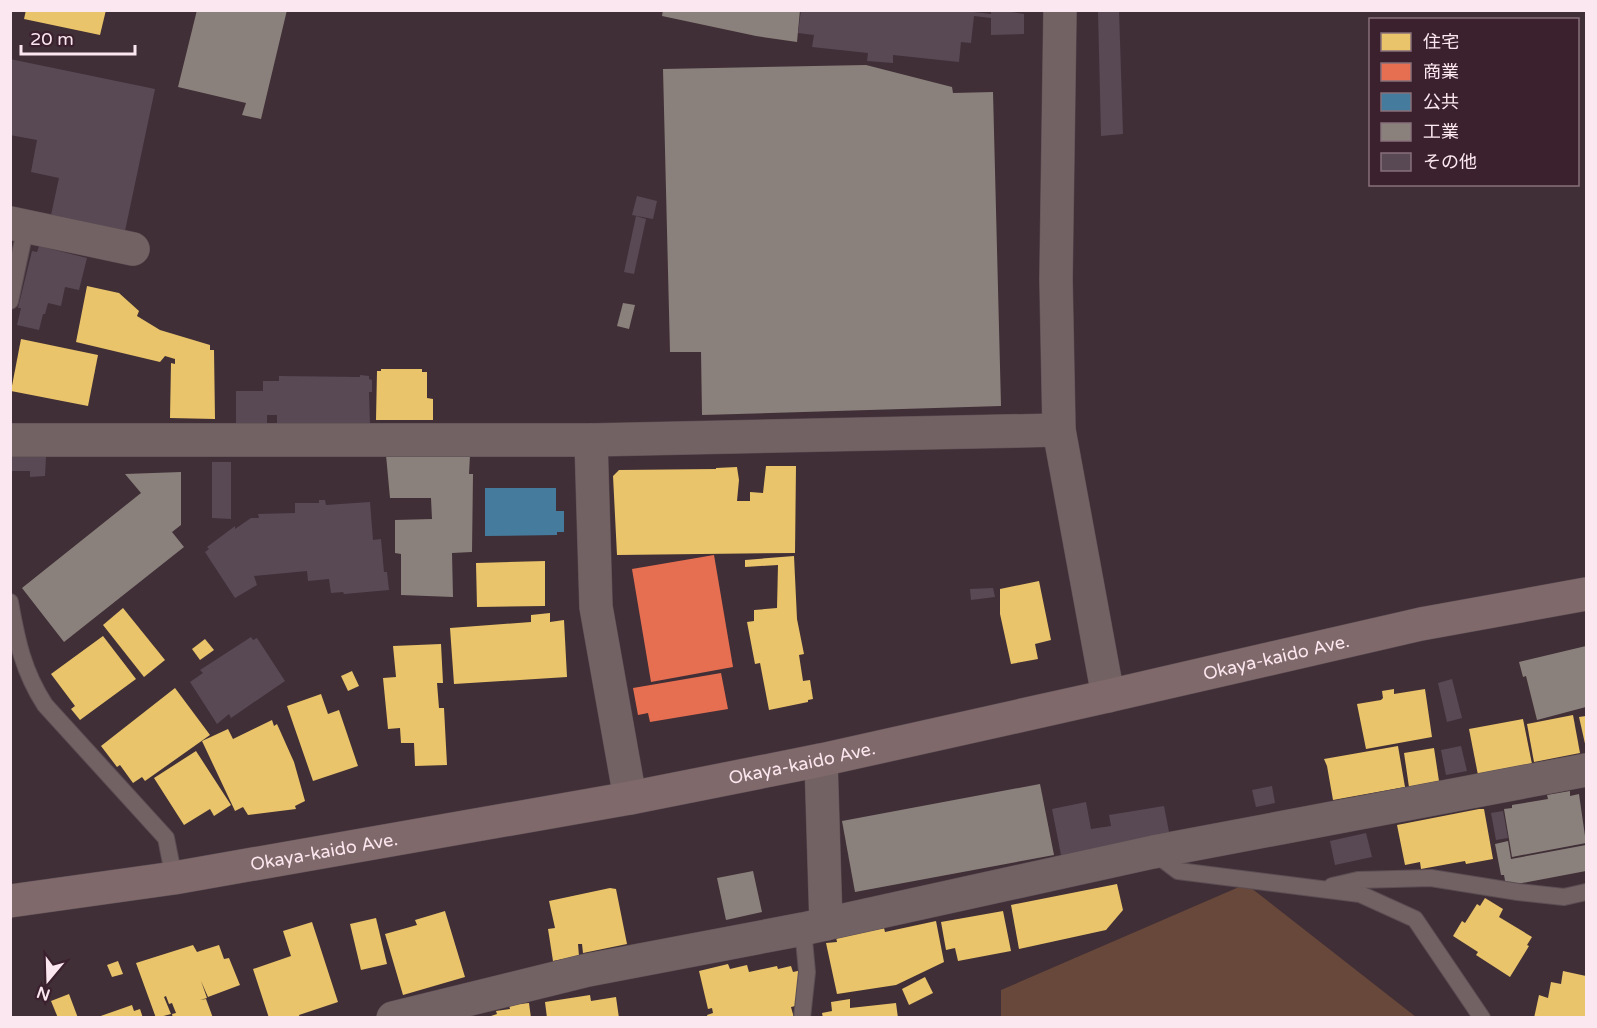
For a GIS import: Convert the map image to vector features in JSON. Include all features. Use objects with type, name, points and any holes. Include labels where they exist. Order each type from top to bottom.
[{"type":"main road","name":"Okaya-kaido Ave.","points":[[10,901],[174,878],[630,798],[821,760],[1421,624],[1587,594]]},
{"type":"street","points":[[1060,10],[1056,279],[1059,430],[1108,696]]},
{"type":"street","points":[[18,225],[133,249]]},
{"type":"street","points":[[10,440],[591,440],[1059,430]]},
{"type":"street","points":[[591,440],[596,607],[630,798]]},
{"type":"street","points":[[815,926],[821,760]]},
{"type":"street","points":[[393,1017],[588,970],[815,926],[1152,852],[1587,770]]},
{"type":"lane","points":[[10,301],[18,225]]},
{"type":"lane","points":[[10,602],[18,646],[32,685],[45,705],[166,838],[174,878]]},
{"type":"lane","points":[[1152,852],[1178,871],[1360,894],[1415,919],[1482,1017]]},
{"type":"lane","points":[[1318,890],[1358,880],[1431,878],[1564,897],[1587,892]]},
{"type":"lane","points":[[802,1017],[815,926]]},
{"type":"shaded area","points":[[1246,884],[1416,1017],[1001,1017],[1001,990]]},
{"type":"building: 住宅","points":[[26,10],[106,10],[100,35],[24,19]]},
{"type":"building: 住宅","points":[[87,286],[119,293],[139,311],[137,316],[160,330],[210,345],[210,350],[214,350],[215,419],[170,418],[171,363],[175,364],[175,359],[165,356],[160,362],[76,342]]},
{"type":"building: 住宅","points":[[21,339],[98,355],[88,406],[11,391]]},
{"type":"building: 住宅","points":[[381,369],[422,369],[422,372],[427,372],[427,398],[433,399],[433,420],[376,420],[377,371]]},
{"type":"building: 住宅","points":[[766,466],[796,466],[795,553],[617,555],[613,476],[619,470],[737,467],[739,480],[737,501],[750,501],[750,492],[763,493]]},
{"type":"building: 住宅","points":[[794,556],[797,619],[804,654],[799,655],[803,681],[810,680],[813,699],[769,710],[760,663],[755,664],[747,622],[754,621],[754,610],[777,608],[778,565],[745,567],[745,560]]},
{"type":"building: 住宅","points":[[545,561],[545,606],[477,607],[476,563]]},
{"type":"building: 住宅","points":[[1039,581],[1051,640],[1035,644],[1038,659],[1011,664],[1000,614],[1000,589]]},
{"type":"building: 住宅","points":[[123,608],[165,660],[144,677],[103,625]]},
{"type":"building: 住宅","points":[[550,613],[550,622],[564,620],[567,677],[454,684],[450,628],[531,622],[531,615]]},
{"type":"building: 住宅","points":[[103,636],[136,679],[80,720],[71,709],[75,706],[51,674]]},
{"type":"building: 住宅","points":[[205,639],[214,650],[200,660],[192,649]]},
{"type":"building: 住宅","points":[[441,644],[443,683],[437,683],[439,708],[444,708],[447,765],[415,766],[414,743],[401,743],[400,728],[388,729],[383,678],[396,677],[393,646]]},
{"type":"building: 住宅","points":[[352,671],[359,686],[348,691],[341,676]]},
{"type":"building: 住宅","points":[[175,688],[210,735],[145,781],[142,777],[133,783],[120,765],[117,767],[101,746]]},
{"type":"building: 住宅","points":[[1394,689],[1394,694],[1425,689],[1432,737],[1366,749],[1357,704],[1381,700],[1382,691]]},
{"type":"building: 住宅","points":[[321,694],[328,714],[339,710],[358,766],[313,781],[287,706]]},
{"type":"building: 住宅","points":[[1573,715],[1580,753],[1534,762],[1527,724]]},
{"type":"building: 住宅","points":[[1586,716],[1586,748],[1579,717]]},
{"type":"building: 住宅","points":[[1523,719],[1532,764],[1478,775],[1469,729]]},
{"type":"building: 住宅","points":[[272,720],[274,726],[277,724],[294,762],[305,801],[295,806],[296,809],[248,815],[243,807],[235,811],[202,741],[228,729],[233,739]]},
{"type":"building: 住宅","points":[[1398,746],[1405,787],[1333,800],[1324,759]]},
{"type":"building: 住宅","points":[[1434,748],[1439,781],[1409,787],[1404,753]]},
{"type":"building: 住宅","points":[[196,751],[231,805],[214,816],[210,809],[184,825],[154,778]]},
{"type":"building: 住宅","points":[[1484,809],[1493,859],[1466,864],[1465,861],[1421,869],[1420,862],[1405,865],[1397,825]]},
{"type":"building: 住宅","points":[[1117,884],[1123,910],[1106,930],[1019,949],[1011,905]]},
{"type":"building: 住宅","points":[[610,888],[616,889],[627,944],[583,953],[582,944],[578,944],[579,956],[553,961],[548,929],[555,928],[549,901]]},
{"type":"building: 住宅","points":[[1485,898],[1503,909],[1499,917],[1532,937],[1510,977],[1476,955],[1478,952],[1453,936],[1462,921],[1465,923],[1477,904],[1480,906]]},
{"type":"building: 住宅","points":[[445,911],[465,977],[403,995],[385,934],[417,925],[415,920]]},
{"type":"building: 住宅","points":[[1003,911],[1011,951],[958,961],[955,948],[946,950],[941,922]]},
{"type":"building: 住宅","points":[[376,918],[387,964],[361,970],[350,924]]},
{"type":"building: 住宅","points":[[936,921],[944,962],[896,985],[837,994],[826,943],[837,942],[836,937],[884,928],[885,932]]},
{"type":"building: 住宅","points":[[312,922],[338,1002],[299,1015],[300,1018],[269,1018],[253,969],[291,956],[283,931]]},
{"type":"building: 住宅","points":[[193,945],[197,952],[219,945],[224,959],[229,958],[240,985],[208,997],[201,981],[207,998],[200,1000],[206,999],[213,1018],[173,1018],[172,1014],[176,1013],[166,996],[164,997],[171,1014],[156,1018],[136,963]]},
{"type":"building: 住宅","points":[[118,961],[123,974],[112,977],[107,965]]},
{"type":"building: 住宅","points":[[728,964],[730,969],[747,965],[749,972],[777,966],[778,969],[791,966],[793,972],[802,970],[804,1004],[791,1007],[794,1018],[708,1018],[707,1015],[713,1013],[712,1008],[708,1009],[699,971]]},
{"type":"building: 住宅","points":[[1563,971],[1586,976],[1586,1018],[1534,1018],[1539,995],[1548,998],[1551,982],[1561,984]]},
{"type":"building: 住宅","points":[[925,977],[933,993],[909,1005],[902,989]]},
{"type":"building: 住宅","points":[[69,994],[78,1018],[58,1018],[51,1001]]},
{"type":"building: 住宅","points":[[590,995],[591,1001],[616,997],[619,1018],[547,1018],[545,1002]]},
{"type":"building: 住宅","points":[[850,999],[850,1008],[896,1003],[898,1018],[823,1018],[822,1013],[832,1011],[831,1002]]},
{"type":"building: 住宅","points":[[529,1003],[531,1018],[485,1018],[497,1014],[496,1011],[510,1009],[509,1005]]},
{"type":"building: 住宅","points":[[132,1005],[134,1011],[140,1009],[143,1018],[95,1018]]},
{"type":"building: 商業","points":[[714,555],[733,667],[651,682],[632,569]]},
{"type":"building: 商業","points":[[721,673],[728,709],[650,722],[648,713],[638,715],[633,688]]},
{"type":"building: 公共","points":[[485,488],[556,488],[556,511],[564,511],[564,532],[557,532],[557,535],[485,536]]},
{"type":"building: 工業","points":[[197,10],[287,10],[261,119],[242,115],[246,103],[178,87]]},
{"type":"building: 工業","points":[[663,10],[800,10],[797,42],[756,36],[662,16]]},
{"type":"building: 工業","points":[[866,65],[952,87],[953,93],[993,92],[1001,406],[702,415],[701,352],[670,352],[663,69]]},
{"type":"building: 工業","points":[[623,303],[635,305],[629,329],[617,326]]},
{"type":"building: 工業","points":[[386,455],[470,455],[469,474],[473,474],[472,552],[452,553],[453,597],[401,595],[401,554],[395,553],[395,520],[432,519],[431,498],[390,498]]},
{"type":"building: 工業","points":[[181,472],[181,525],[172,532],[184,547],[64,642],[22,588],[141,493],[125,474]]},
{"type":"building: 工業","points":[[1586,646],[1586,707],[1537,720],[1526,676],[1523,677],[1519,662]]},
{"type":"building: 工業","points":[[1040,784],[1054,855],[855,892],[842,821]]},
{"type":"building: 工業","points":[[1570,791],[1570,796],[1579,794],[1586,843],[1512,857],[1504,809],[1512,808],[1512,805],[1548,799],[1547,795]]},
{"type":"building: 工業","points":[[1508,841],[1511,859],[1586,845],[1586,871],[1506,886],[1504,875],[1501,875],[1495,844]]},
{"type":"building: 工業","points":[[753,871],[762,912],[726,920],[717,878]]},
{"type":"building: その他","points":[[801,10],[974,10],[974,12],[991,14],[991,10],[997,10],[1024,14],[1024,34],[991,35],[991,18],[974,16],[971,43],[961,42],[959,62],[893,55],[893,63],[867,61],[868,53],[812,47],[814,35],[798,33]]},
{"type":"building: その他","points":[[1098,10],[1119,10],[1123,134],[1101,136]]},
{"type":"building: その他","points":[[10,59],[155,89],[125,231],[51,215],[59,178],[31,172],[37,140],[10,135],[12,95],[10,94]]},
{"type":"building: その他","points":[[637,196],[657,201],[653,219],[632,215]]},
{"type":"building: その他","points":[[636,216],[646,219],[634,274],[624,272]]},
{"type":"building: その他","points":[[39,246],[87,258],[79,290],[65,287],[61,306],[48,303],[39,330],[17,325],[21,308],[18,308],[32,251],[37,252]]},
{"type":"building: その他","points":[[360,375],[369,376],[372,380],[372,392],[369,392],[370,425],[277,424],[277,415],[267,415],[267,423],[236,423],[236,391],[263,391],[263,381],[279,381],[279,376],[360,377]]},
{"type":"building: その他","points":[[10,457],[46,457],[45,476],[30,477],[30,471],[10,471]]},
{"type":"building: その他","points":[[212,462],[231,462],[231,519],[212,518]]},
{"type":"building: その他","points":[[319,500],[325,500],[326,505],[370,502],[373,540],[381,539],[384,572],[387,572],[389,590],[331,593],[329,579],[308,581],[307,571],[254,576],[257,585],[235,598],[205,552],[209,549],[207,547],[235,526],[235,529],[251,518],[259,518],[258,514],[295,513],[295,503],[319,503]]},
{"type":"building: その他","points":[[993,588],[995,597],[971,600],[970,589]]},
{"type":"building: その他","points":[[251,637],[253,640],[257,638],[285,681],[231,718],[229,714],[217,724],[190,682],[203,673],[200,670]]},
{"type":"building: その他","points":[[1452,679],[1462,718],[1447,722],[1438,683]]},
{"type":"building: その他","points":[[1461,746],[1467,771],[1446,775],[1441,750]]},
{"type":"building: その他","points":[[1272,786],[1275,803],[1256,807],[1252,790]]},
{"type":"building: その他","points":[[1086,802],[1091,829],[1111,826],[1109,815],[1164,806],[1169,832],[1153,835],[1154,838],[1062,860],[1052,809]]},
{"type":"building: その他","points":[[1503,811],[1508,838],[1496,840],[1491,813]]},
{"type":"building: その他","points":[[1366,833],[1372,857],[1335,865],[1330,841]]}]
